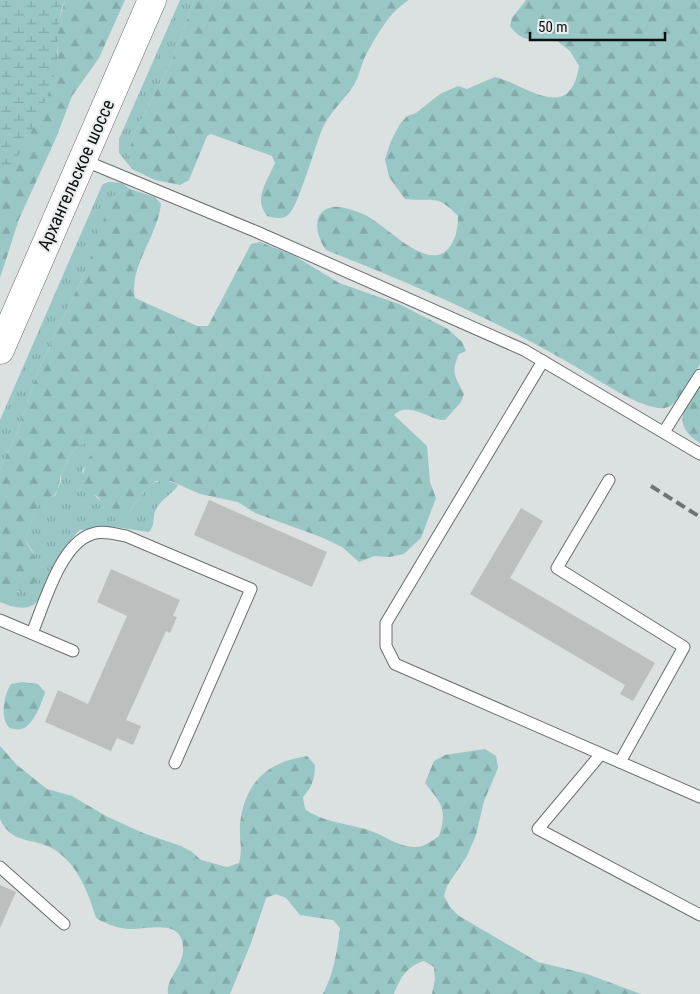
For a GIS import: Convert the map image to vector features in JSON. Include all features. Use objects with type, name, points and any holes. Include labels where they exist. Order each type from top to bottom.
[{"type":"main road","name":"Архангельское шоссе","points":[[0,350],[152,0]]},
{"type":"lane","points":[[83,160],[266,236],[524,350],[700,454]]},
{"type":"lane","points":[[543,361],[386,623],[386,646],[395,664],[700,797]]},
{"type":"lane","points":[[664,432],[700,375]]},
{"type":"lane","points":[[609,480],[557,568],[684,647],[620,762]]},
{"type":"lane","points":[[32,634],[67,552],[77,541],[92,533],[107,532],[126,536],[250,588],[175,764]]},
{"type":"lane","points":[[0,620],[73,651]]},
{"type":"lane","points":[[601,754],[538,829],[700,915]]},
{"type":"lane","points":[[0,867],[64,924]]},
{"type":"green space","points":[[0,0],[65,0],[59,19],[56,66],[50,89],[31,133],[0,187]]},
{"type":"green space","points":[[65,0],[125,0],[99,58],[72,96],[56,138],[19,219],[0,278],[0,187],[33,127],[44,101],[58,54],[57,27]]},
{"type":"green space","points":[[180,0],[194,0],[173,58],[134,134],[129,151],[132,169],[119,153],[119,139]]},
{"type":"green space","points":[[194,0],[409,0],[396,10],[385,24],[365,57],[354,85],[324,125],[293,209],[282,218],[267,216],[261,203],[265,183],[275,163],[272,156],[211,134],[207,136],[189,180],[180,185],[155,180],[132,169],[129,151],[134,134],[173,58]]},
{"type":"green space","points":[[526,0],[700,0],[700,364],[681,396],[677,401],[665,408],[656,408],[635,401],[521,336],[425,291],[326,250],[322,244],[317,225],[318,219],[326,209],[337,207],[363,214],[417,251],[428,255],[439,255],[448,249],[456,234],[458,216],[439,201],[405,199],[389,177],[385,159],[391,141],[400,124],[407,116],[416,113],[440,94],[458,86],[467,89],[495,77],[546,97],[557,97],[567,93],[574,83],[579,66],[570,51],[556,40],[525,39],[510,26],[512,18]]},
{"type":"green space","points":[[109,182],[122,183],[130,189],[121,191],[114,197],[88,266],[38,371],[18,431],[0,469],[0,420],[100,190],[103,184]]},
{"type":"green space","points":[[130,189],[155,197],[161,204],[136,274],[135,298],[197,326],[208,326],[251,244],[260,242],[293,255],[339,283],[399,304],[448,329],[462,342],[466,351],[459,354],[455,366],[455,375],[464,394],[461,402],[445,420],[406,409],[394,415],[427,446],[430,482],[436,498],[421,538],[404,554],[389,557],[374,556],[359,562],[342,547],[321,537],[255,513],[238,502],[200,494],[171,481],[156,481],[143,492],[129,512],[122,515],[115,514],[108,511],[98,497],[85,488],[82,479],[86,462],[96,448],[91,442],[76,446],[61,473],[58,489],[54,496],[39,500],[25,539],[38,564],[39,575],[36,581],[20,591],[0,591],[0,469],[18,431],[38,371],[88,266],[99,230],[114,197],[121,191]]},
{"type":"green space","points":[[700,386],[700,443],[685,430],[683,416],[685,409]]},
{"type":"green space","points":[[83,442],[91,442],[97,448],[82,471],[95,495],[110,506],[129,512],[149,486],[162,481],[169,481],[178,485],[156,509],[149,532],[115,527],[80,530],[66,548],[43,593],[33,605],[21,608],[0,602],[0,591],[19,592],[34,554],[25,539],[39,499],[55,496],[61,481],[61,473],[76,446]]},
{"type":"green space","points":[[22,682],[38,684],[45,692],[30,723],[22,729],[14,729],[7,725],[5,720],[6,695],[11,684]]},
{"type":"green space","points":[[0,746],[17,765],[47,789],[72,796],[106,816],[143,833],[181,846],[201,860],[227,867],[239,863],[242,810],[252,786],[269,769],[280,763],[307,756],[315,765],[312,783],[303,797],[305,809],[312,814],[371,831],[408,847],[417,847],[427,844],[439,836],[442,827],[443,813],[439,801],[425,783],[434,761],[445,755],[485,749],[496,756],[498,768],[484,801],[476,835],[467,856],[447,886],[444,896],[450,907],[459,916],[538,962],[587,974],[641,994],[432,994],[435,979],[434,967],[424,961],[413,966],[405,973],[394,994],[323,994],[330,978],[340,928],[333,920],[300,915],[286,898],[276,894],[266,898],[251,943],[230,994],[168,994],[169,983],[180,963],[183,951],[182,940],[178,933],[172,929],[155,927],[120,928],[96,918],[82,881],[63,856],[48,846],[18,837],[5,828],[0,819]]},
{"type":"building","points":[[209,500],[327,552],[312,587],[194,535]]},
{"type":"building","points":[[521,508],[543,521],[510,578],[655,663],[633,701],[620,694],[625,685],[470,594]]},
{"type":"building","points":[[111,569],[180,600],[173,616],[177,617],[170,633],[166,631],[126,720],[141,726],[133,745],[117,738],[111,751],[45,722],[58,690],[88,704],[127,616],[97,602]]},
{"type":"building","points":[[0,885],[16,892],[0,928]]},
{"type":"railway","points":[[651,486],[700,517]]}]
